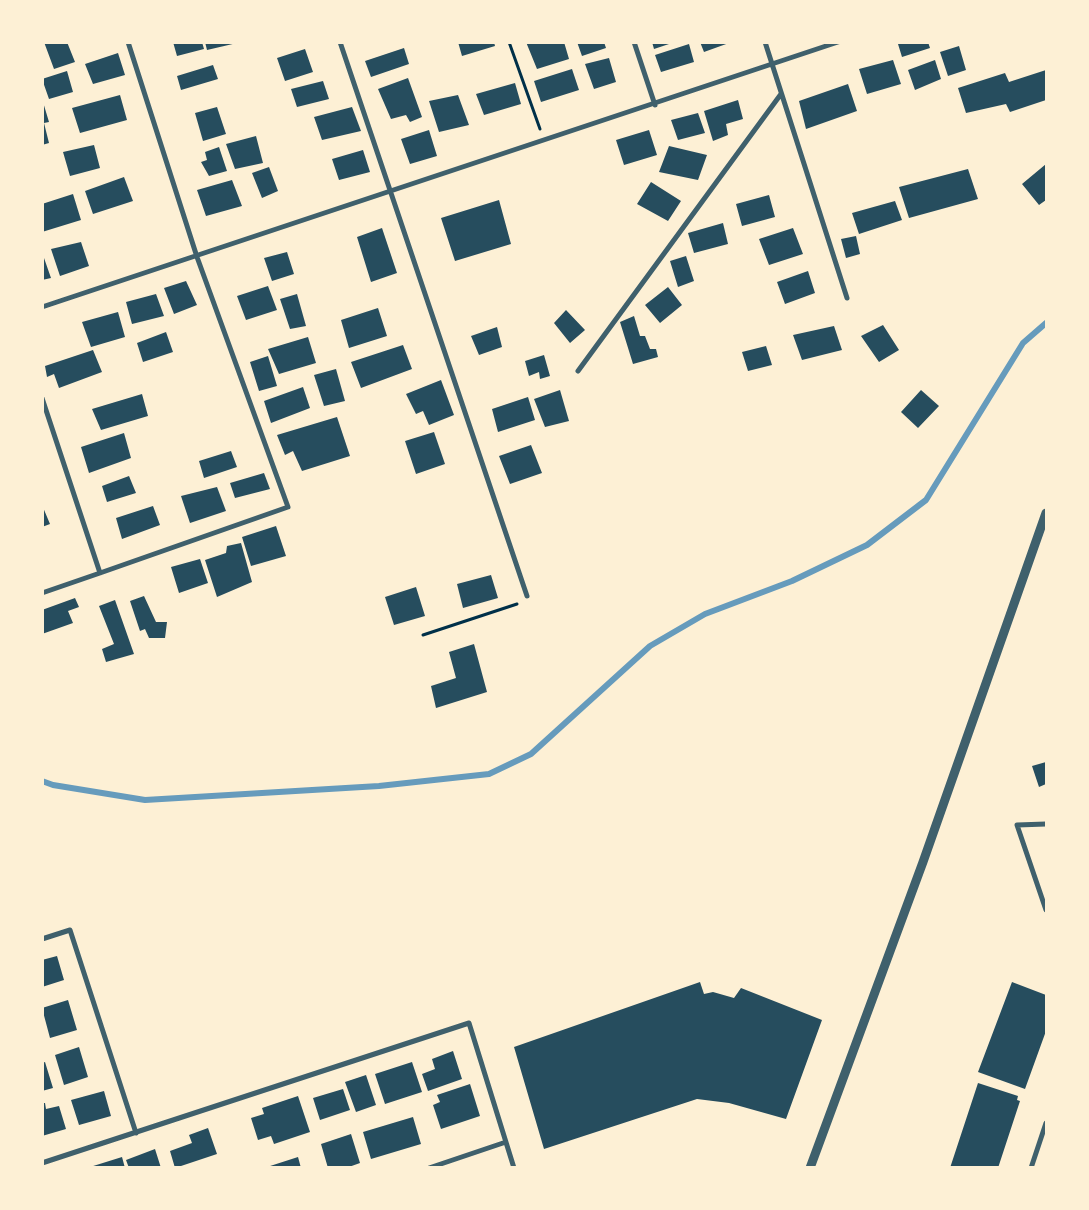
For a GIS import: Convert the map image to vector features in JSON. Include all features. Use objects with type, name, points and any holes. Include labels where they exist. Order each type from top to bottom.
[{"type":"street","points":[[42,593],[288,507],[196,257],[128,42]]},
{"type":"street","points":[[340,42],[527,596]]},
{"type":"street","points":[[634,42],[655,105]]},
{"type":"street","points":[[765,42],[847,298]]},
{"type":"street","points":[[42,307],[655,105],[838,42]]},
{"type":"street","points":[[578,371],[781,94]]},
{"type":"street","points":[[42,398],[100,573]]},
{"type":"street","points":[[810,1168],[924,862],[1046,514]]},
{"type":"street","points":[[1046,824],[1017,825],[1046,910]]},
{"type":"street","points":[[42,939],[70,930],[136,1133]]},
{"type":"street","points":[[42,1163],[469,1023],[514,1168]]},
{"type":"street","points":[[1031,1168],[1046,1123]]},
{"type":"street","points":[[429,1168],[506,1142]]},
{"type":"path","points":[[509,42],[545,141]]},
{"type":"path","points":[[423,635],[522,602],[527,596]]},
{"type":"building","points":[[44,42],[67,42],[75,62],[54,69]]},
{"type":"building","points":[[173,42],[202,42],[204,49],[177,56]]},
{"type":"building","points":[[205,42],[237,42],[237,43],[207,50]]},
{"type":"building","points":[[458,42],[494,42],[495,46],[462,56]]},
{"type":"building","points":[[526,42],[564,42],[569,59],[537,69]]},
{"type":"building","points":[[577,42],[604,42],[606,48],[582,56]]},
{"type":"building","points":[[652,42],[672,42],[672,43],[654,49]]},
{"type":"building","points":[[700,42],[728,42],[729,43],[704,52]]},
{"type":"building","points":[[904,42],[928,42],[930,48],[902,57],[898,44]]},
{"type":"building","points":[[689,44],[694,62],[661,72],[655,55]]},
{"type":"building","points":[[959,46],[966,70],[948,76],[940,52]]},
{"type":"building","points":[[404,48],[409,64],[371,77],[365,61]]},
{"type":"building","points":[[305,49],[313,72],[285,81],[277,58]]},
{"type":"building","points":[[118,53],[125,75],[93,84],[85,64]]},
{"type":"building","points":[[609,58],[616,82],[594,89],[585,64]]},
{"type":"building","points":[[893,60],[901,84],[867,94],[859,69]]},
{"type":"building","points":[[935,60],[941,79],[915,90],[908,70]]},
{"type":"building","points":[[213,65],[218,79],[181,90],[177,76]]},
{"type":"building","points":[[572,69],[579,90],[541,102],[534,81]]},
{"type":"building","points":[[1046,70],[1046,100],[1010,112],[1006,104],[966,113],[958,88],[1005,73],[1009,82]]},
{"type":"building","points":[[67,71],[73,92],[49,99],[42,79]]},
{"type":"building","points":[[408,78],[422,117],[410,122],[406,115],[391,119],[378,89]]},
{"type":"building","points":[[323,81],[329,99],[297,107],[291,89]]},
{"type":"building","points":[[515,83],[521,104],[484,115],[476,94]]},
{"type":"building","points":[[848,84],[857,111],[806,129],[799,101]]},
{"type":"building","points":[[120,95],[127,120],[80,133],[72,108]]},
{"type":"building","points":[[458,95],[469,125],[439,132],[429,101]]},
{"type":"building","points":[[738,100],[743,119],[726,124],[728,135],[713,141],[704,111]]},
{"type":"building","points":[[43,102],[49,122],[44,123],[49,143],[42,145]]},
{"type":"building","points":[[217,107],[226,134],[203,141],[195,113]]},
{"type":"building","points":[[352,107],[361,131],[322,140],[314,117]]},
{"type":"building","points":[[698,113],[705,133],[678,140],[671,120]]},
{"type":"building","points":[[429,130],[437,156],[410,164],[401,139]]},
{"type":"building","points":[[649,130],[657,155],[624,165],[616,140]]},
{"type":"building","points":[[256,136],[263,163],[235,169],[226,144]]},
{"type":"building","points":[[94,145],[100,168],[70,176],[63,152]]},
{"type":"building","points":[[669,146],[707,155],[698,180],[659,172]]},
{"type":"building","points":[[219,147],[227,171],[209,176],[201,162],[207,160],[205,152]]},
{"type":"building","points":[[363,150],[370,172],[339,180],[332,159]]},
{"type":"building","points":[[1046,164],[1046,200],[1039,205],[1022,184]]},
{"type":"building","points":[[269,167],[278,191],[262,198],[252,173]]},
{"type":"building","points":[[968,169],[978,199],[909,218],[899,187]]},
{"type":"building","points":[[124,177],[133,201],[93,214],[85,191]]},
{"type":"building","points":[[232,180],[242,206],[206,216],[197,190]]},
{"type":"building","points":[[651,182],[681,201],[668,221],[637,204]]},
{"type":"building","points":[[73,194],[81,220],[42,232],[42,204]]},
{"type":"building","points":[[769,195],[775,217],[742,226],[736,204]]},
{"type":"building","points":[[499,200],[511,244],[455,261],[441,218]]},
{"type":"building","points":[[895,201],[902,220],[859,234],[852,213]]},
{"type":"building","points":[[723,223],[728,244],[694,253],[688,233]]},
{"type":"building","points":[[382,228],[397,273],[371,282],[357,237]]},
{"type":"building","points":[[793,228],[803,254],[769,265],[759,239]]},
{"type":"building","points":[[856,236],[860,254],[846,258],[841,239]]},
{"type":"building","points":[[81,242],[89,266],[60,276],[51,249]]},
{"type":"building","points":[[287,252],[294,274],[272,281],[264,258]]},
{"type":"building","points":[[686,256],[694,281],[678,287],[670,261]]},
{"type":"building","points":[[44,258],[51,278],[42,280],[42,259]]},
{"type":"building","points":[[808,271],[815,293],[785,304],[777,282]]},
{"type":"building","points":[[186,281],[197,305],[174,314],[164,288]]},
{"type":"building","points":[[268,286],[277,310],[246,320],[237,296]]},
{"type":"building","points":[[668,287],[682,305],[660,323],[645,305]]},
{"type":"building","points":[[156,294],[164,316],[132,324],[126,302]]},
{"type":"building","points":[[297,294],[306,326],[290,329],[280,299]]},
{"type":"building","points":[[378,308],[387,336],[349,348],[341,320]]},
{"type":"building","points":[[566,310],[585,330],[570,343],[554,323]]},
{"type":"building","points":[[118,312],[125,337],[91,347],[82,322]]},
{"type":"building","points":[[634,316],[640,336],[645,336],[650,349],[656,349],[658,357],[633,364],[620,322]]},
{"type":"building","points":[[883,325],[899,350],[879,362],[861,336]]},
{"type":"building","points":[[834,326],[842,350],[802,360],[793,335]]},
{"type":"building","points":[[497,327],[502,347],[479,355],[471,336]]},
{"type":"building","points":[[166,332],[173,352],[143,362],[137,343]]},
{"type":"building","points":[[308,337],[316,363],[279,374],[268,349]]},
{"type":"building","points":[[403,345],[412,369],[361,388],[351,362]]},
{"type":"building","points":[[766,346],[772,365],[748,371],[742,352]]},
{"type":"building","points":[[93,350],[102,372],[59,388],[54,374],[47,377],[45,366]]},
{"type":"building","points":[[544,355],[550,376],[540,379],[539,372],[529,376],[525,361]]},
{"type":"building","points":[[268,356],[277,386],[259,391],[250,362]]},
{"type":"building","points":[[336,369],[345,401],[324,406],[314,375]]},
{"type":"building","points":[[441,380],[454,415],[429,425],[423,411],[416,414],[406,394]]},
{"type":"building","points":[[303,387],[310,408],[271,423],[264,401]]},
{"type":"building","points":[[560,390],[569,421],[545,427],[534,399]]},
{"type":"building","points":[[921,390],[939,406],[918,428],[901,412]]},
{"type":"building","points":[[142,394],[148,416],[101,430],[92,409]]},
{"type":"building","points":[[528,397],[535,420],[498,432],[492,409]]},
{"type":"building","points":[[337,417],[350,456],[302,471],[293,451],[285,455],[277,435]]},
{"type":"building","points":[[434,432],[445,464],[416,474],[405,441]]},
{"type":"building","points":[[124,433],[131,458],[89,473],[81,447]]},
{"type":"building","points":[[531,445],[542,473],[510,484],[499,456]]},
{"type":"building","points":[[231,451],[237,467],[204,478],[199,461]]},
{"type":"building","points":[[264,473],[270,489],[235,498],[230,483]]},
{"type":"building","points":[[129,476],[136,493],[107,502],[102,486]]},
{"type":"building","points":[[217,487],[226,511],[190,523],[181,496]]},
{"type":"building","points":[[42,505],[50,524],[42,527]]},
{"type":"building","points":[[153,506],[160,525],[122,539],[116,518]]},
{"type":"building","points":[[276,526],[286,556],[251,566],[242,537]]},
{"type":"building","points":[[241,543],[252,582],[217,597],[205,560],[226,553],[227,546]]},
{"type":"building","points":[[200,559],[208,583],[179,593],[171,567]]},
{"type":"building","points":[[491,575],[498,598],[463,608],[457,584]]},
{"type":"building","points":[[416,587],[425,616],[394,625],[385,597]]},
{"type":"building","points":[[144,596],[156,622],[167,622],[165,638],[149,638],[145,629],[140,631],[130,601]]},
{"type":"building","points":[[75,598],[79,607],[68,611],[73,623],[42,634],[42,610]]},
{"type":"building","points":[[115,600],[134,654],[106,662],[102,649],[114,644],[99,606]]},
{"type":"building","points":[[474,644],[487,692],[436,708],[431,686],[456,678],[449,652]]},
{"type":"building","points":[[1046,762],[1046,784],[1039,787],[1032,766]]},
{"type":"building","points":[[57,956],[64,980],[42,987],[42,960]]},
{"type":"building","points":[[700,982],[704,994],[713,992],[734,998],[741,988],[822,1020],[786,1119],[729,1103],[697,1099],[544,1149],[514,1047]]},
{"type":"building","points":[[1012,982],[1046,995],[1046,1031],[1025,1089],[978,1072]]},
{"type":"building","points":[[68,1000],[77,1030],[50,1038],[42,1008]]},
{"type":"building","points":[[79,1047],[88,1077],[64,1085],[55,1055]]},
{"type":"building","points":[[453,1051],[462,1079],[428,1091],[422,1074],[435,1069],[432,1059]]},
{"type":"building","points":[[45,1062],[53,1088],[42,1091],[42,1063]]},
{"type":"building","points":[[412,1062],[422,1092],[385,1104],[375,1074]]},
{"type":"building","points":[[366,1075],[376,1105],[356,1112],[345,1082]]},
{"type":"building","points":[[978,1083],[1018,1096],[1017,1100],[1020,1101],[998,1168],[950,1168]]},
{"type":"building","points":[[470,1084],[480,1116],[441,1129],[433,1105],[440,1102],[437,1095]]},
{"type":"building","points":[[343,1089],[350,1110],[320,1120],[313,1098]]},
{"type":"building","points":[[104,1091],[111,1116],[79,1125],[71,1100]]},
{"type":"building","points":[[298,1096],[310,1132],[274,1144],[271,1136],[258,1140],[251,1118],[264,1114],[262,1108]]},
{"type":"building","points":[[42,1103],[45,1103],[46,1109],[59,1106],[66,1129],[42,1136]]},
{"type":"building","points":[[413,1117],[421,1144],[371,1159],[363,1132]]},
{"type":"building","points":[[208,1128],[217,1154],[175,1168],[170,1151],[192,1143],[189,1135]]},
{"type":"building","points":[[351,1134],[360,1163],[346,1168],[328,1168],[321,1144]]},
{"type":"building","points":[[155,1149],[161,1168],[129,1168],[126,1160]]},
{"type":"building","points":[[122,1157],[125,1168],[90,1168],[90,1167]]},
{"type":"building","points":[[298,1157],[301,1168],[267,1168],[267,1167]]},
{"type":"waterway","points":[[42,781],[53,785],[145,800],[379,786],[489,774],[531,754],[650,646],[705,614],[792,581],[867,545],[926,500],[1023,343],[1046,323]]}]
